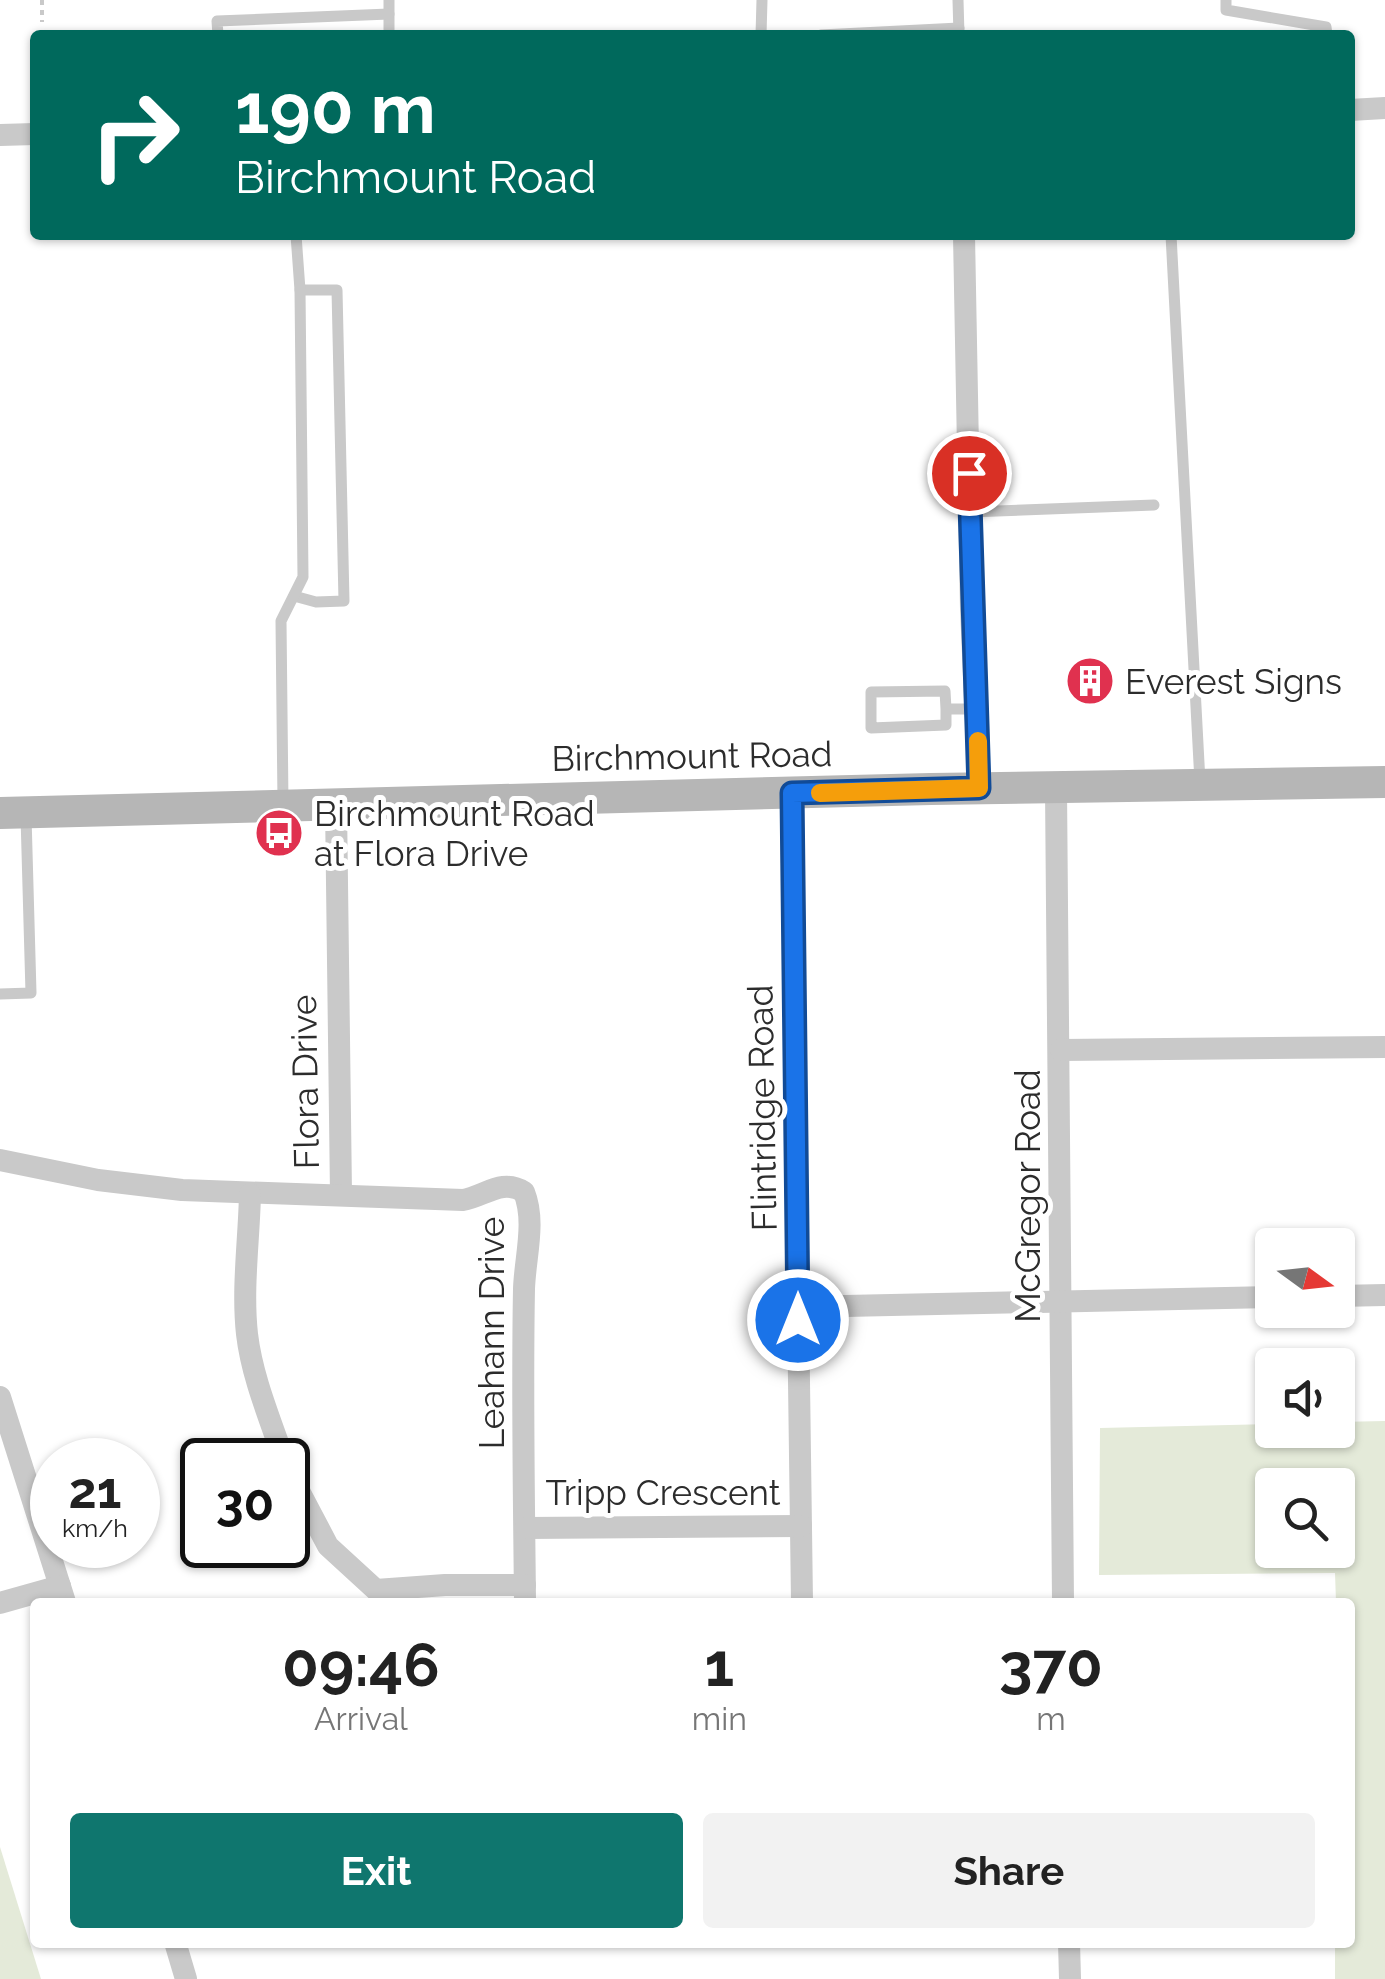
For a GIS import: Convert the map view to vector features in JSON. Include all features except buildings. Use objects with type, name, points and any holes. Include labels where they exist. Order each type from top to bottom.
[{"type":"main road","name":"Birchmount Road","points":[[13,812],[1385,782]]},
{"type":"street","points":[[1355,110],[1385,108]]},
{"type":"street","points":[[0,135],[30,134]]},
{"type":"street","points":[[964,240],[979,788]]},
{"type":"street","name":"McGregor Road","points":[[1056,789],[1063,1598]]},
{"type":"street","name":"Flintridge Road","points":[[792,793],[802,1598]]},
{"type":"street","name":"Flora Drive","points":[[0,1160],[98,1180],[250,1194],[342,1194],[336,804]]},
{"type":"street","points":[[1061,1050],[1385,1048]]},
{"type":"street","name":"Leahann Drive","points":[[342,1194],[462,1200],[481,1197],[502,1185],[524,1192],[531,1220],[524,1288],[525,1594]]},
{"type":"street","points":[[250,1194],[248,1339],[275,1438]]},
{"type":"street","points":[[1355,1296],[1385,1295]]},
{"type":"street","points":[[799,1306],[1255,1297]]},
{"type":"street","points":[[0,1397],[63,1594],[35,1598]]},
{"type":"street","points":[[310,1512],[328,1546],[376,1590],[446,1585],[525,1594]]},
{"type":"street","name":"Tripp Crescent","points":[[526,1528],[800,1526]]},
{"type":"street","points":[[0,1603],[30,1599]]},
{"type":"street","points":[[176,1948],[186,1979]]},
{"type":"street","points":[[1068,1948],[1070,1979]]},
{"type":"lane","points":[[761,30],[762,0]]},
{"type":"lane","points":[[958,0],[959,30]]},
{"type":"lane","points":[[1226,0],[1226,10],[1326,30]]},
{"type":"lane","points":[[218,30],[217,21],[389,7]]},
{"type":"lane","points":[[284,807],[281,621],[303,578],[296,240]]},
{"type":"lane","points":[[1172,240],[1200,786]]},
{"type":"lane","points":[[294,596],[316,602],[344,601],[337,290],[300,290]]},
{"type":"lane","points":[[970,512],[1154,504]]},
{"type":"lane","points":[[945,690],[946,709],[946,725],[871,728],[870,692],[945,690]]},
{"type":"lane","points":[[946,709],[976,708]]},
{"type":"lane","points":[[0,994],[31,993],[13,812]]},
{"type":"path","points":[[42,0],[42,22]]},
{"type":"green space","points":[[1385,1421],[1385,1979],[1335,1979],[1335,1948],[1355,1948],[1355,1598],[1336,1598],[1335,1573],[1099,1575],[1100,1428],[1255,1424],[1255,1448],[1355,1448],[1355,1422]]},
{"type":"green space","points":[[0,1847],[41,1979],[0,1979]]},
{"type":"slow traffic","points":[[820,793],[979,788],[978,741]]},
{"type":"place","name":"Everest Signs","points":[[1090,681]]},
{"type":"place","name":"Birchmount Road at Flora Drive","points":[[279,833]]},
{"type":"route","points":[[798,1320],[792,793],[979,788],[969,473]]}]
